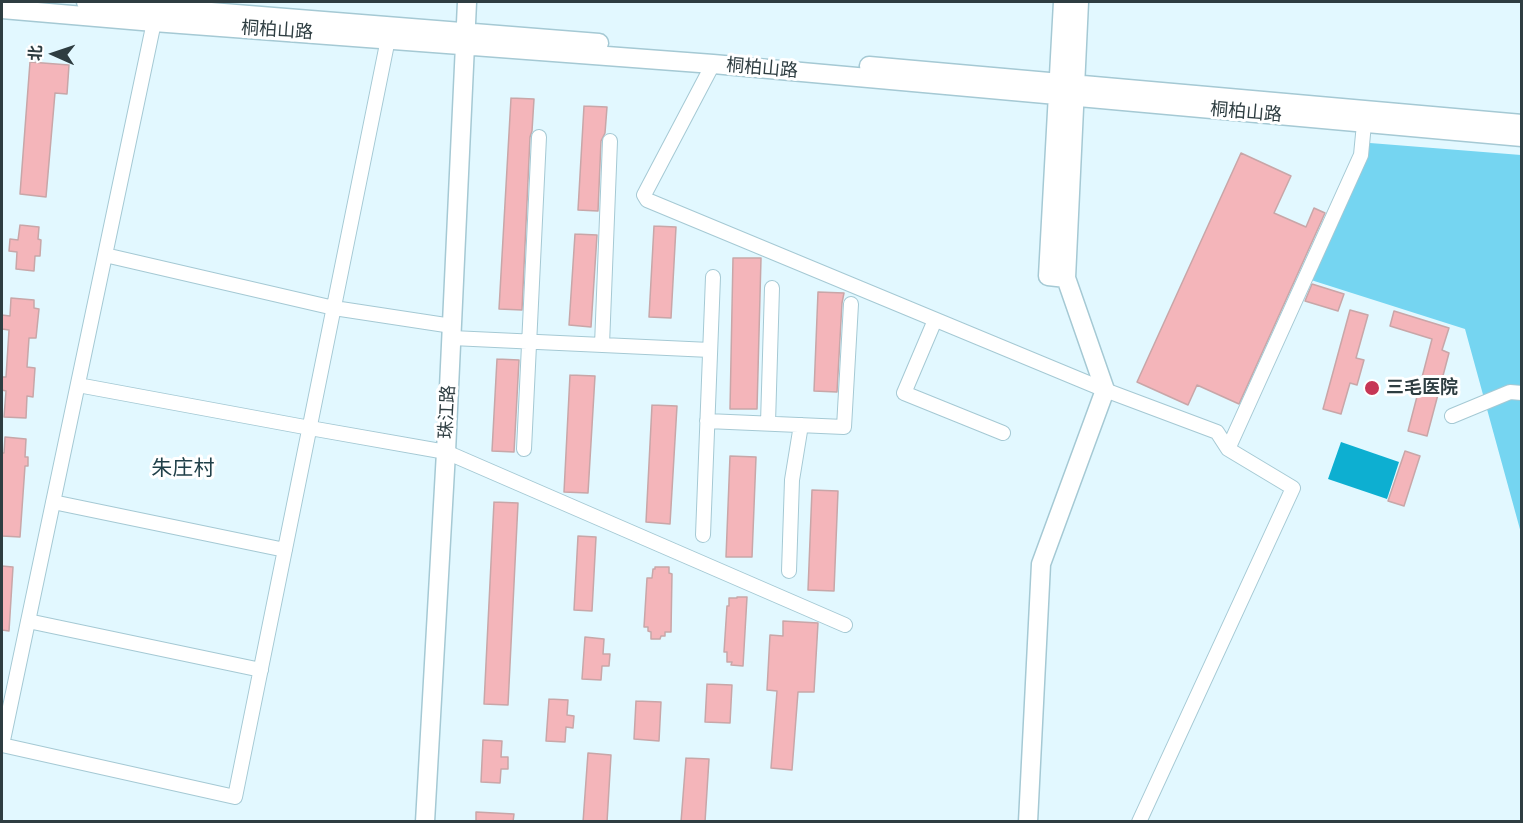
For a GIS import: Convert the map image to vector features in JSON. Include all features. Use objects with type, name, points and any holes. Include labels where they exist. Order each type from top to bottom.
[{"type":"street","name":"桐柏山路","points":[[86,2],[465,38],[1066,90],[1364,124],[1521,137]]},
{"type":"street","name":"珠江路","points":[[425,822],[446,452],[467,2]]},
{"type":"street","points":[[1063,2],[1066,90]]},
{"type":"street","points":[[1028,822],[1041,564],[1105,390],[1066,278],[1048,276],[1066,90],[1079,2]]},
{"type":"street","name":"桐柏山路","points":[[2,9],[388,39],[465,38],[713,64],[1521,124]]},
{"type":"street","points":[[154,22],[2,745],[235,797],[388,39]]},
{"type":"street","points":[[713,64],[644,195],[647,200],[1105,390],[1217,432],[1228,449],[1293,488],[1139,822]]},
{"type":"street","points":[[1228,449],[1361,155],[1364,124]]},
{"type":"street","points":[[524,449],[539,137]]},
{"type":"street","points":[[602,345],[610,141]]},
{"type":"street","points":[[105,255],[334,308],[452,332],[529,342],[710,350]]},
{"type":"street","points":[[703,535],[713,277]]},
{"type":"street","points":[[768,423],[772,288]]},
{"type":"street","points":[[707,421],[844,427],[851,304]]},
{"type":"street","points":[[935,320],[904,393],[1004,433]]},
{"type":"street","points":[[78,385],[446,452],[846,625]]},
{"type":"street","points":[[1452,416],[1510,392],[1521,393]]},
{"type":"street","points":[[789,571],[792,480],[801,425]]},
{"type":"street","points":[[53,502],[285,550]]},
{"type":"street","points":[[28,621],[261,670]]},
{"type":"shaded area","points":[[1370,143],[1521,155],[1521,533],[1465,329],[1311,280],[1364,166]]},
{"type":"shaded area","points":[[1341,442],[1399,462],[1387,499],[1328,479]]},
{"type":"building","points":[[30,62],[69,65],[67,94],[55,93],[46,197],[20,194]]},
{"type":"building","points":[[511,98],[534,99],[530,137],[522,310],[499,309]]},
{"type":"building","points":[[584,106],[607,107],[605,133],[601,141],[598,211],[578,210]]},
{"type":"building","points":[[1241,153],[1291,176],[1274,213],[1306,227],[1314,208],[1325,213],[1239,404],[1197,385],[1188,405],[1137,382]]},
{"type":"building","points":[[20,225],[39,227],[40,256],[35,256],[34,271],[16,269],[17,252],[9,251],[10,239],[18,240]]},
{"type":"building","points":[[654,226],[676,227],[671,318],[649,317]]},
{"type":"building","points":[[575,234],[597,235],[591,327],[569,325]]},
{"type":"building","points":[[733,258],[761,258],[757,409],[730,409]]},
{"type":"building","points":[[1312,284],[1344,294],[1338,311],[1305,301]]},
{"type":"building","points":[[818,292],[844,293],[837,392],[814,391]]},
{"type":"building","points":[[11,298],[34,300],[34,308],[39,309],[36,338],[29,338],[27,367],[35,368],[33,397],[27,396],[26,418],[4,417],[6,391],[2,390],[2,377],[6,377],[9,330],[2,329],[2,315],[10,316]]},
{"type":"building","points":[[1350,310],[1368,315],[1356,358],[1364,360],[1357,385],[1350,383],[1341,414],[1323,409]]},
{"type":"building","points":[[1394,311],[1449,328],[1442,350],[1449,353],[1427,436],[1408,431],[1432,339],[1390,326]]},
{"type":"building","points":[[497,359],[519,360],[514,452],[492,451]]},
{"type":"building","points":[[570,375],[595,376],[588,493],[564,492]]},
{"type":"building","points":[[652,405],[677,406],[670,524],[646,522]]},
{"type":"building","points":[[5,437],[26,439],[25,457],[28,457],[28,466],[25,466],[20,537],[2,536],[2,453],[4,453]]},
{"type":"building","points":[[1405,451],[1420,456],[1404,506],[1388,501]]},
{"type":"building","points":[[730,456],[756,457],[752,557],[726,557]]},
{"type":"building","points":[[812,490],[838,491],[834,591],[808,590]]},
{"type":"building","points":[[494,502],[518,503],[508,705],[484,704]]},
{"type":"building","points":[[578,536],[596,537],[592,611],[574,610]]},
{"type":"building","points":[[2,566],[13,567],[9,631],[2,630]]},
{"type":"building","points":[[655,567],[669,567],[669,573],[672,574],[671,632],[665,632],[665,636],[661,636],[660,639],[651,639],[651,632],[648,631],[648,627],[644,627],[647,578],[652,578]]},
{"type":"building","points":[[747,597],[743,666],[731,665],[732,662],[727,662],[727,652],[724,652],[727,606],[729,606],[729,598]]},
{"type":"building","points":[[783,621],[818,623],[814,692],[798,692],[792,770],[771,768],[777,691],[767,690],[770,635],[783,636]]},
{"type":"building","points":[[585,637],[604,639],[603,654],[610,654],[609,666],[602,666],[601,680],[582,679]]},
{"type":"building","points":[[707,684],[732,685],[730,723],[705,722]]},
{"type":"building","points":[[549,699],[568,700],[567,715],[574,716],[573,728],[566,727],[565,742],[546,741]]},
{"type":"building","points":[[636,701],[661,702],[659,741],[634,739]]},
{"type":"building","points":[[483,740],[502,741],[501,757],[508,757],[508,769],[501,769],[500,783],[481,782]]},
{"type":"building","points":[[588,753],[611,755],[607,822],[583,822]]},
{"type":"building","points":[[686,758],[709,759],[705,822],[681,822]]},
{"type":"building","points":[[476,812],[514,814],[513,822],[476,822]]},
{"type":"place","name":"三毛医院","points":[[1372,388]]},
{"type":"district","name":"朱庄村","points":[[183,469]]}]
